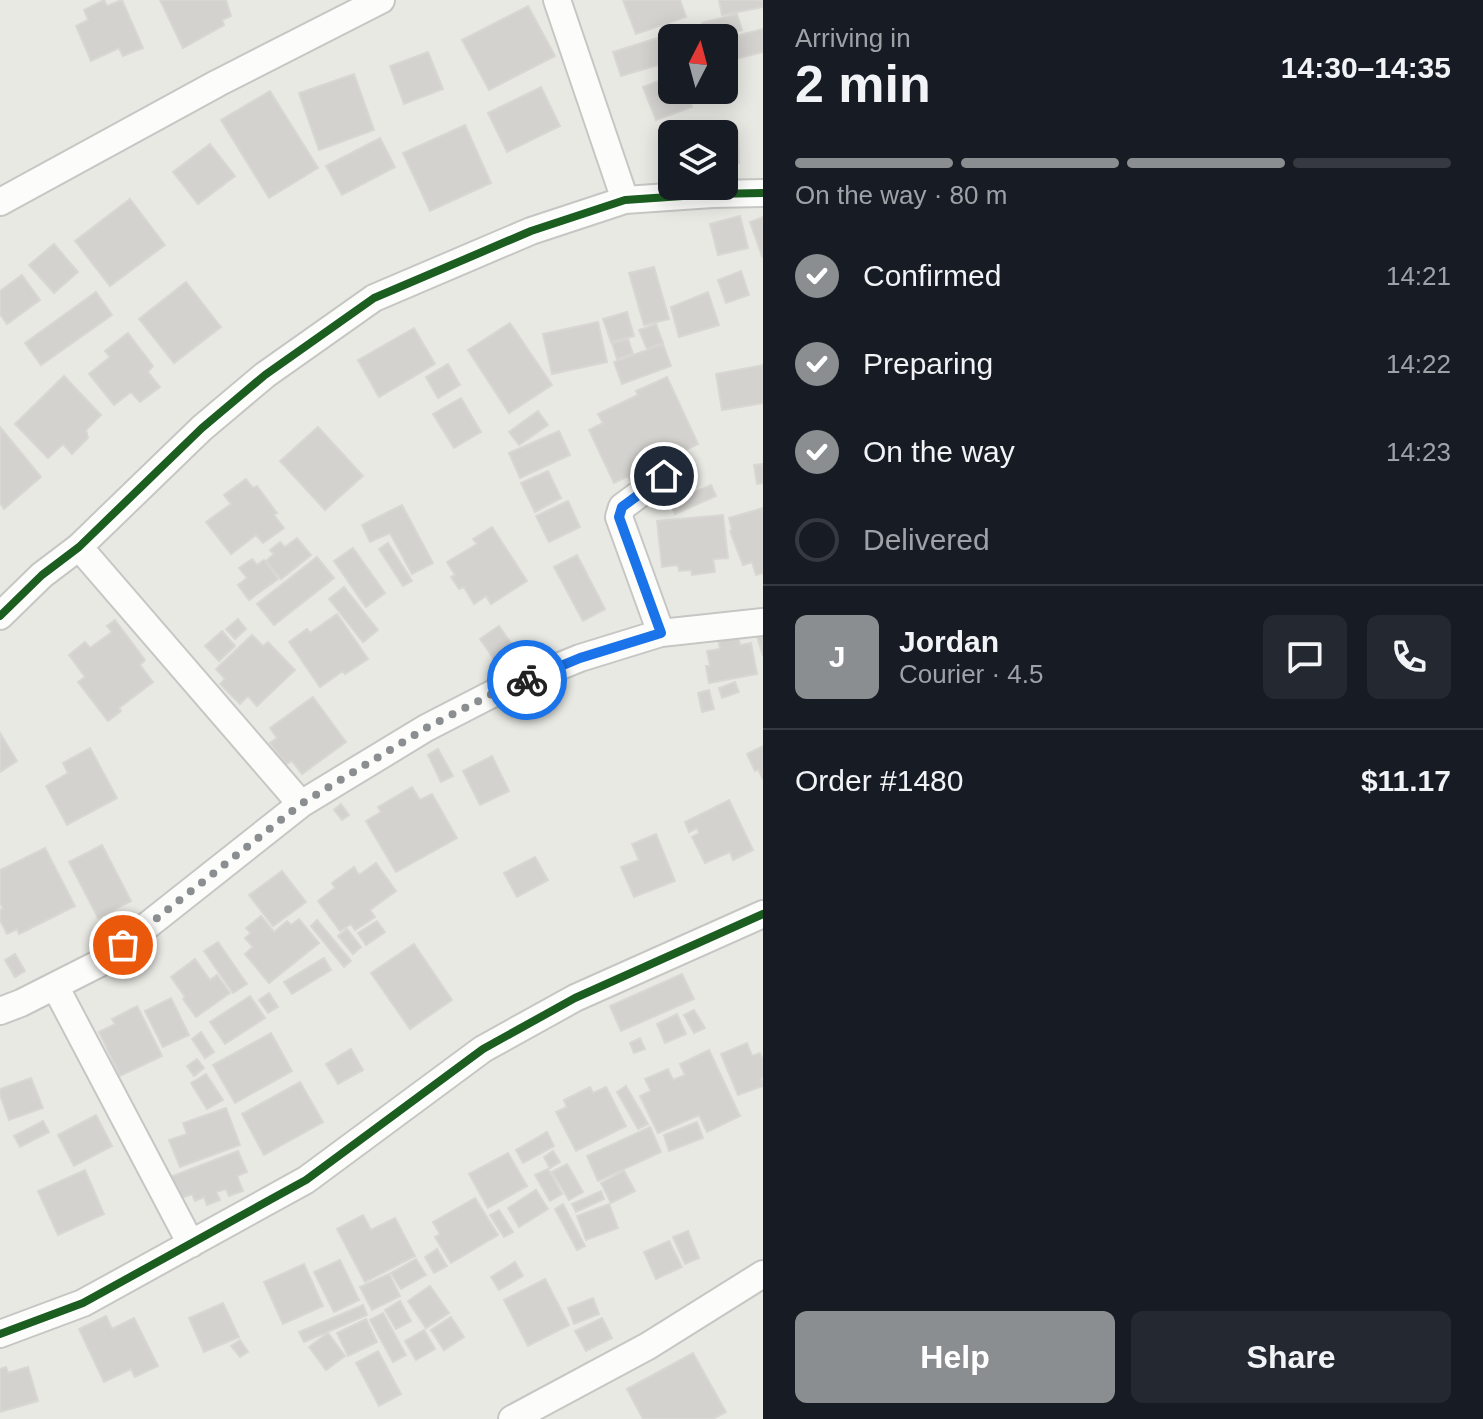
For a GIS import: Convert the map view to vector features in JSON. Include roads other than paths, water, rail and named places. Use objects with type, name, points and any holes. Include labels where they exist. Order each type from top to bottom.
[{"type":"street","points":[[0,202],[218,83],[381,0]]},
{"type":"street","points":[[557,0],[625,200]]},
{"type":"street","points":[[0,616],[42,575],[79,547],[202,428],[265,375],[374,298],[531,231],[625,200],[763,193]]},
{"type":"street","points":[[661,633],[619,517],[622,507],[664,476]]},
{"type":"street","points":[[79,547],[301,804]]},
{"type":"street","points":[[0,1011],[100,963],[301,804],[426,728],[494,693],[580,658],[661,633],[763,622]]},
{"type":"street","points":[[0,1334],[83,1303],[306,1180],[483,1049],[575,998],[763,914]]},
{"type":"street","points":[[55,986],[191,1244]]},
{"type":"street","points":[[512,1419],[648,1346],[763,1274]]}]
